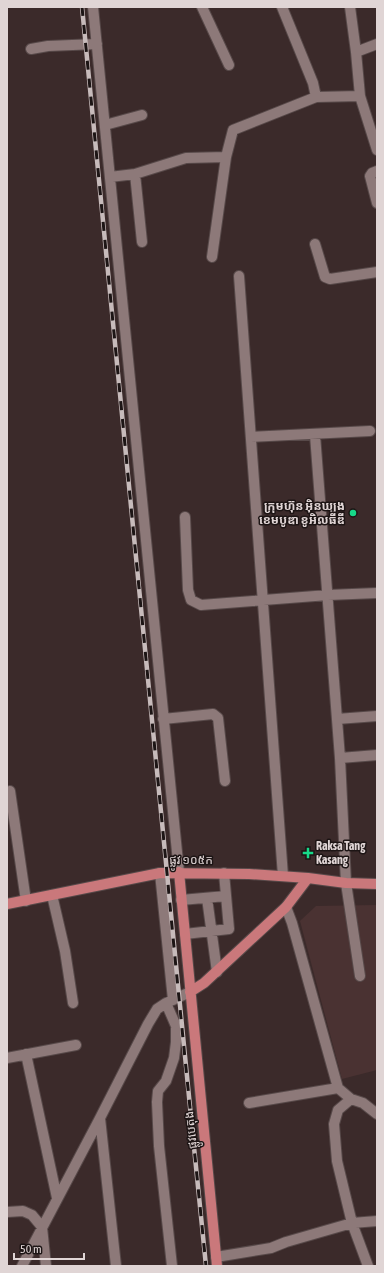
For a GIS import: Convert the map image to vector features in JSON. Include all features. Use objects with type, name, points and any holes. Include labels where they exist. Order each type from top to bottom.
[{"type":"main road","name":"ផ្លូវបេតុង","points":[[179,872],[217,1262]]},
{"type":"main road","name":"ផ្លូវ ១០៥ក","points":[[7,904],[160,873],[224,873],[283,876],[346,883],[377,884]]},
{"type":"main road","points":[[190,992],[217,972],[286,907],[308,878]]},
{"type":"street","points":[[94,7],[179,872]]},
{"type":"street","points":[[202,7],[229,65]]},
{"type":"street","points":[[282,7],[313,82],[316,97]]},
{"type":"street","points":[[350,7],[360,96],[377,150]]},
{"type":"street","points":[[31,49],[48,46],[97,44]]},
{"type":"street","points":[[356,52],[377,44]]},
{"type":"street","points":[[212,257],[226,157],[233,130],[316,97],[360,96]]},
{"type":"street","points":[[105,125],[142,115]]},
{"type":"street","points":[[110,177],[135,174],[186,158],[226,157]]},
{"type":"street","points":[[377,171],[372,173],[370,176],[377,203]]},
{"type":"street","points":[[135,174],[142,242]]},
{"type":"street","points":[[315,244],[325,277],[330,279],[377,272]]},
{"type":"street","points":[[240,276],[283,876]]},
{"type":"street","points":[[251,437],[315,435],[370,431]]},
{"type":"street","points":[[315,435],[340,758],[346,883],[360,976]]},
{"type":"street","points":[[185,517],[188,590],[191,600],[201,605],[328,595],[377,593]]},
{"type":"street","points":[[164,719],[213,714],[218,718],[225,781]]},
{"type":"street","points":[[337,719],[377,716]]},
{"type":"street","points":[[340,758],[377,755]]},
{"type":"street","points":[[10,791],[26,900]]},
{"type":"street","points":[[160,873],[170,1002],[176,1026],[174,1058],[166,1081],[158,1092],[157,1102],[172,1266]]},
{"type":"street","points":[[184,934],[229,929],[224,873]]},
{"type":"street","points":[[52,895],[65,951],[73,1003]]},
{"type":"street","points":[[181,900],[226,896]]},
{"type":"street","points":[[207,898],[217,972]]},
{"type":"street","points":[[286,907],[338,1088],[351,1099],[363,1104],[377,1114]]},
{"type":"street","points":[[22,1266],[157,1009],[190,992]]},
{"type":"street","points":[[7,1058],[76,1044]]},
{"type":"street","points":[[26,1054],[57,1198]]},
{"type":"street","points":[[249,1103],[338,1088]]},
{"type":"street","points":[[351,1099],[338,1110],[334,1124],[337,1161],[352,1223],[368,1266]]},
{"type":"street","points":[[100,1118],[116,1266]]},
{"type":"street","points":[[7,1212],[24,1211],[32,1215],[42,1227],[46,1266]]},
{"type":"street","points":[[217,1262],[271,1248],[286,1242],[352,1223],[377,1221]]},
{"type":"shaded area","points":[[377,905],[377,1070],[342,1079],[300,921],[316,906]]},
{"type":"railway","points":[[82,7],[206,1266]]},
{"type":"place","name":"ក្រុមហ៊ុន អ៊ិនឃ្យុង ខេមបូឌា ខូអិលធីឌី","points":[[353,513]]},
{"type":"place","name":"Raksa Tang Kasang","points":[[308,853]]}]
